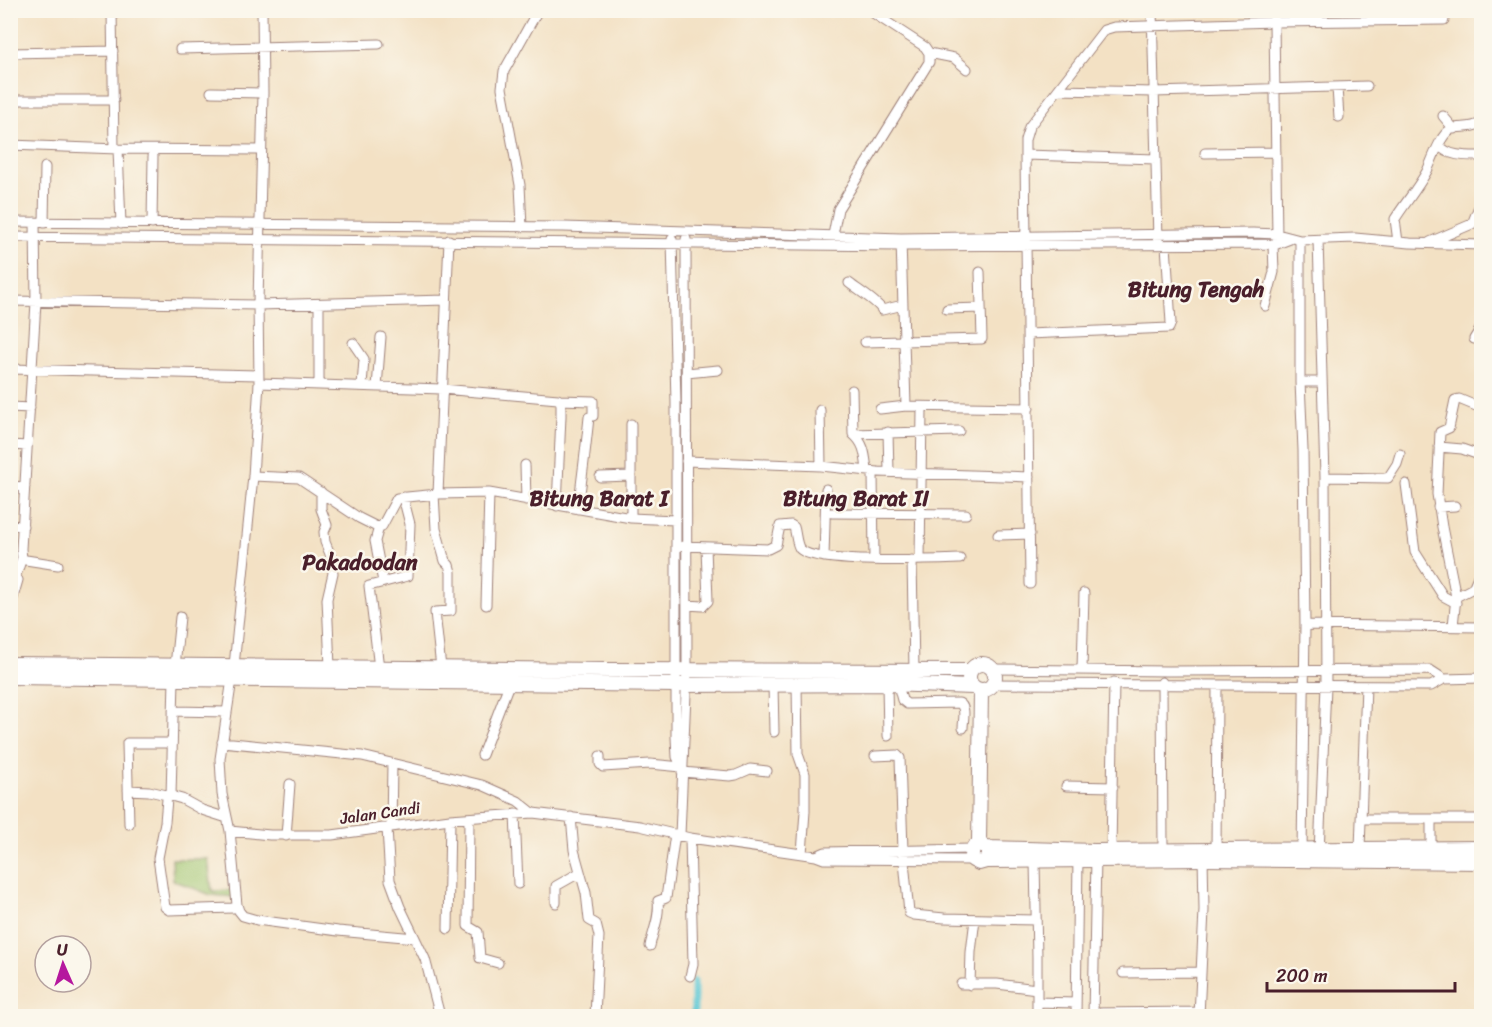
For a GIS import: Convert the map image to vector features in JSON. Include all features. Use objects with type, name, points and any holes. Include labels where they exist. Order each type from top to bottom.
[{"type":"highway","points":[[10,664],[57,671]]},
{"type":"highway","points":[[10,677],[57,671],[175,672],[509,684],[797,684],[812,677],[914,671],[970,671],[981,664],[993,669],[995,678],[982,687],[893,684],[812,677],[681,670],[330,667],[234,673]]},
{"type":"highway","points":[[970,671],[969,680],[982,687]]},
{"type":"highway","points":[[979,853],[982,687]]},
{"type":"highway","points":[[1319,854],[1360,848],[1482,848]]},
{"type":"highway","points":[[1096,856],[1111,850],[1163,850],[1209,855]]},
{"type":"highway","points":[[979,853],[1077,856],[1319,854],[1482,862]]},
{"type":"highway","points":[[979,853],[1035,861],[1077,856]]},
{"type":"street","points":[[112,10],[116,149],[121,224]]},
{"type":"street","points":[[262,10],[263,93],[258,379],[253,476],[234,673],[222,742],[220,769],[230,831],[237,905],[243,916],[256,920],[415,938]]},
{"type":"street","points":[[522,227],[520,186],[502,88],[504,71],[538,10]]},
{"type":"street","points":[[1028,334],[1169,328],[1171,323],[1160,242],[1152,10]]},
{"type":"street","points":[[1265,306],[1275,272],[1276,240],[1274,10]]},
{"type":"street","points":[[871,12],[915,39],[929,53],[954,58],[968,69]]},
{"type":"street","points":[[1030,584],[1025,155],[1025,140],[1029,127],[1104,30],[1114,27],[1398,15],[1444,20]]},
{"type":"street","points":[[180,49],[379,44]]},
{"type":"street","points":[[10,53],[113,51]]},
{"type":"street","points":[[833,235],[838,209],[925,70],[929,62],[929,53]]},
{"type":"street","points":[[1058,90],[1154,92],[1367,86]]},
{"type":"street","points":[[1337,88],[1339,117]]},
{"type":"street","points":[[211,92],[263,93]]},
{"type":"street","points":[[10,100],[114,100]]},
{"type":"street","points":[[1443,116],[1454,129]]},
{"type":"street","points":[[1398,242],[1395,219],[1422,181],[1439,145],[1449,130],[1473,128],[1482,122]]},
{"type":"street","points":[[10,145],[116,149],[261,150]]},
{"type":"street","points":[[1439,145],[1453,154],[1482,156]]},
{"type":"street","points":[[1205,153],[1276,152]]},
{"type":"street","points":[[1025,155],[1156,159]]},
{"type":"street","points":[[153,156],[156,238]]},
{"type":"street","points":[[10,608],[18,580],[15,578],[22,558],[36,302],[35,237],[39,222],[45,167]]},
{"type":"street","points":[[1425,244],[1472,224],[1478,209]]},
{"type":"street","points":[[10,222],[672,230],[833,235],[901,242]]},
{"type":"street","points":[[650,946],[659,915],[658,901],[666,898],[677,835],[682,768],[677,757],[681,670],[675,545],[676,402],[672,230]]},
{"type":"street","points":[[681,670],[687,605],[685,231]]},
{"type":"street","points":[[10,237],[672,243],[1160,242],[1355,238],[1425,244],[1482,245]]},
{"type":"street","points":[[441,668],[435,612],[451,611],[451,572],[445,561],[436,529],[449,240]]},
{"type":"street","points":[[1295,240],[1303,450],[1305,625],[1302,854]]},
{"type":"street","points":[[1318,240],[1325,477],[1326,670],[1319,854]]},
{"type":"street","points":[[901,242],[904,403],[906,406]]},
{"type":"street","points":[[865,342],[982,339],[980,272]]},
{"type":"street","points":[[849,283],[878,303],[882,310],[903,305]]},
{"type":"street","points":[[10,301],[258,305],[446,300]]},
{"type":"street","points":[[319,304],[319,385]]},
{"type":"street","points":[[947,309],[981,308]]},
{"type":"street","points":[[675,326],[686,326]]},
{"type":"street","points":[[1474,339],[1482,326]]},
{"type":"street","points":[[377,387],[381,337]]},
{"type":"street","points":[[353,343],[364,359],[362,386]]},
{"type":"street","points":[[10,369],[442,389],[593,401],[592,416],[589,417],[587,427],[578,509]]},
{"type":"street","points":[[686,373],[718,370]]},
{"type":"street","points":[[1300,382],[1322,382]]},
{"type":"street","points":[[852,390],[853,434]]},
{"type":"street","points":[[1454,626],[1456,600],[1438,507],[1440,431],[1449,428],[1455,400],[1459,399],[1476,406]]},
{"type":"street","points":[[557,506],[561,416],[559,400]]},
{"type":"street","points":[[676,402],[687,402]]},
{"type":"street","points":[[880,409],[906,406],[1029,408]]},
{"type":"street","points":[[10,407],[30,408]]},
{"type":"street","points":[[820,410],[821,466]]},
{"type":"street","points":[[914,671],[922,410]]},
{"type":"street","points":[[631,424],[631,518]]},
{"type":"street","points":[[853,434],[959,431]]},
{"type":"street","points":[[888,432],[889,472]]},
{"type":"street","points":[[853,434],[860,439],[870,471],[874,560]]},
{"type":"street","points":[[10,445],[27,446]]},
{"type":"street","points":[[1439,447],[1462,449],[1482,456]]},
{"type":"street","points":[[1303,450],[1324,449]]},
{"type":"street","points":[[1325,477],[1388,478],[1400,454]]},
{"type":"street","points":[[686,461],[1029,477]]},
{"type":"street","points":[[525,465],[526,500]]},
{"type":"street","points":[[253,476],[303,479],[359,518],[379,527]]},
{"type":"street","points":[[600,477],[631,476]]},
{"type":"street","points":[[1406,484],[1415,552],[1445,598],[1456,600],[1473,588],[1482,567]]},
{"type":"street","points":[[10,486],[25,487]]},
{"type":"street","points":[[824,557],[826,489]]},
{"type":"street","points":[[321,492],[321,509],[327,525],[324,532],[325,542],[330,554],[333,573],[327,599],[330,667]]},
{"type":"street","points":[[383,582],[375,541],[379,527],[385,521],[397,498],[436,494],[489,493],[631,518],[675,520]]},
{"type":"street","points":[[486,605],[489,493]]},
{"type":"street","points":[[379,668],[369,586],[408,576],[410,524],[403,497]]},
{"type":"street","points":[[1438,507],[1455,506]]},
{"type":"street","points":[[832,513],[966,514]]},
{"type":"street","points":[[10,525],[24,526]]},
{"type":"street","points":[[675,545],[768,549],[776,545],[780,526],[791,525],[800,549],[824,557],[874,560],[960,559]]},
{"type":"street","points":[[998,535],[1030,534]]},
{"type":"street","points":[[687,605],[703,606],[708,600],[706,547]]},
{"type":"street","points":[[22,558],[36,563],[58,565]]},
{"type":"street","points":[[1082,670],[1083,593]]},
{"type":"street","points":[[180,617],[173,711],[171,796],[167,799],[158,858],[166,909],[232,908],[237,905]]},
{"type":"street","points":[[1305,625],[1482,627]]},
{"type":"street","points":[[993,669],[1430,670],[1444,678],[1482,678]]},
{"type":"street","points":[[1111,850],[1114,670]]},
{"type":"street","points":[[1161,671],[1163,850]]},
{"type":"street","points":[[982,687],[1431,686],[1444,678]]},
{"type":"street","points":[[482,755],[509,684]]},
{"type":"street","points":[[773,684],[774,732]]},
{"type":"street","points":[[797,684],[798,754],[805,774],[802,854]]},
{"type":"street","points":[[893,684],[902,700],[907,704],[962,704],[964,707],[963,728]]},
{"type":"street","points":[[888,736],[893,684]]},
{"type":"street","points":[[1096,856],[1093,1015],[1199,1015],[1216,686]]},
{"type":"street","points":[[1360,848],[1366,686]]},
{"type":"street","points":[[173,711],[227,712]]},
{"type":"street","points":[[129,824],[128,742],[172,743]]},
{"type":"street","points":[[222,742],[351,755],[392,764],[483,785],[518,801],[533,813]]},
{"type":"street","points":[[875,756],[897,755],[900,758],[909,913],[924,917],[1036,920]]},
{"type":"street","points":[[600,756],[600,764],[603,767],[650,764],[730,776],[746,770],[767,771]]},
{"type":"street","points":[[392,764],[389,827],[390,880],[425,959],[440,1017]]},
{"type":"street","points":[[286,836],[290,784]]},
{"type":"street","points":[[1066,786],[1113,787]]},
{"type":"street","points":[[128,790],[149,791],[171,796],[227,818]]},
{"type":"street","name":"Jalan Candi","points":[[230,831],[286,836],[333,835],[450,819],[533,813],[640,826],[690,838],[816,856],[825,852],[904,856],[979,853]]},
{"type":"street","points":[[515,814],[518,884]]},
{"type":"street","points":[[571,817],[574,850],[586,893],[589,920],[596,924],[599,936],[595,1017]]},
{"type":"street","points":[[469,818],[468,926],[478,932],[480,958],[498,963]]},
{"type":"street","points":[[448,929],[450,819]]},
{"type":"street","points":[[1361,819],[1482,819]]},
{"type":"street","points":[[1431,819],[1431,847]]},
{"type":"street","points":[[690,838],[693,964],[690,976]]},
{"type":"street","points":[[1076,1017],[1077,856]]},
{"type":"street","points":[[1035,861],[1037,1017]]},
{"type":"street","points":[[556,903],[556,886],[579,873]]},
{"type":"street","points":[[975,919],[965,984],[997,984],[1037,989]]},
{"type":"street","points":[[1123,973],[1201,972]]},
{"type":"street","points":[[1037,1002],[1093,997]]},
{"type":"green space","points":[[172,859],[208,859],[212,891],[234,890],[234,897],[211,895],[173,880]]},
{"type":"waterway","points":[[694,981],[694,1016]]},
{"type":"district","name":"Bitung Tengah","points":[[1196,289]]},
{"type":"district","name":"Bitung Barat I","points":[[599,498]]},
{"type":"district","name":"Bitung Barat II","points":[[856,498]]},
{"type":"district","name":"Pakadoodan","points":[[360,562]]}]
